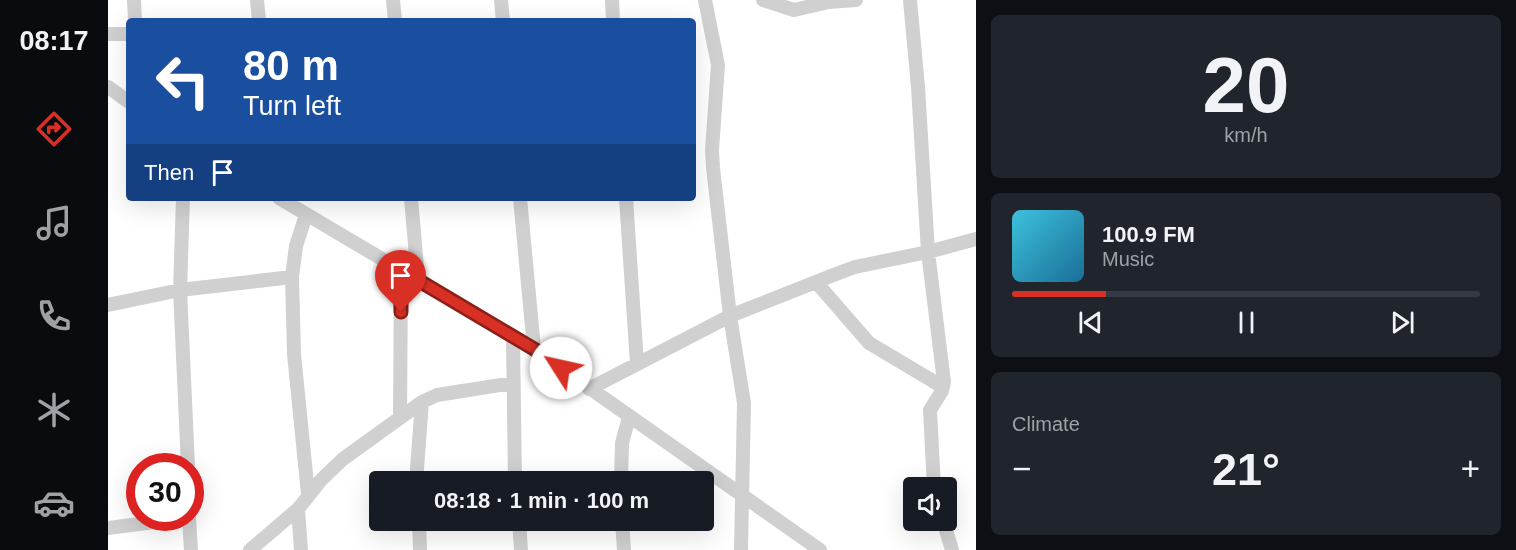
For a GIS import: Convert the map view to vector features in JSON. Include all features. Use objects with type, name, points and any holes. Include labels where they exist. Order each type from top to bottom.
[{"type":"street","points":[[134,0],[135,18]]},
{"type":"street","points":[[257,0],[259,18]]},
{"type":"street","points":[[393,0],[395,18]]},
{"type":"street","points":[[501,0],[503,18]]},
{"type":"street","points":[[612,0],[613,18]]},
{"type":"street","points":[[705,0],[718,65],[712,150],[730,316],[744,403],[741,550]]},
{"type":"street","points":[[763,0],[794,10],[829,2],[856,0]]},
{"type":"street","points":[[910,0],[916,56],[928,252],[943,387],[930,410],[933,477]]},
{"type":"street","points":[[108,34],[126,34]]},
{"type":"street","points":[[108,87],[126,100]]},
{"type":"street","points":[[183,201],[180,290],[187,453]]},
{"type":"street","points":[[284,201],[534,349],[820,550]]},
{"type":"street","points":[[411,201],[418,279]]},
{"type":"street","points":[[520,201],[534,349]]},
{"type":"street","points":[[626,201],[638,364]]},
{"type":"street","points":[[306,215],[296,246],[292,277],[294,354],[308,494]]},
{"type":"street","points":[[589,389],[730,316],[816,282],[855,267],[928,252],[976,239]]},
{"type":"street","points":[[400,418],[401,270]]},
{"type":"street","points":[[108,305],[180,290],[292,277]]},
{"type":"street","points":[[816,282],[869,343],[943,387]]},
{"type":"street","points":[[513,337],[515,471]]},
{"type":"street","points":[[250,550],[298,509],[308,494],[352,451],[422,402],[437,395],[513,383]]},
{"type":"street","points":[[417,471],[422,402]]},
{"type":"street","points":[[621,471],[621,443],[629,417]]},
{"type":"street","points":[[298,509],[301,550]]},
{"type":"street","points":[[108,528],[126,526]]},
{"type":"street","points":[[190,531],[191,550]]},
{"type":"street","points":[[419,531],[420,550]]},
{"type":"street","points":[[520,531],[521,550]]},
{"type":"street","points":[[623,531],[624,550]]},
{"type":"street","points":[[946,531],[952,550]]},
{"type":"route","points":[[401,312],[401,270],[534,349],[561,368]]}]
